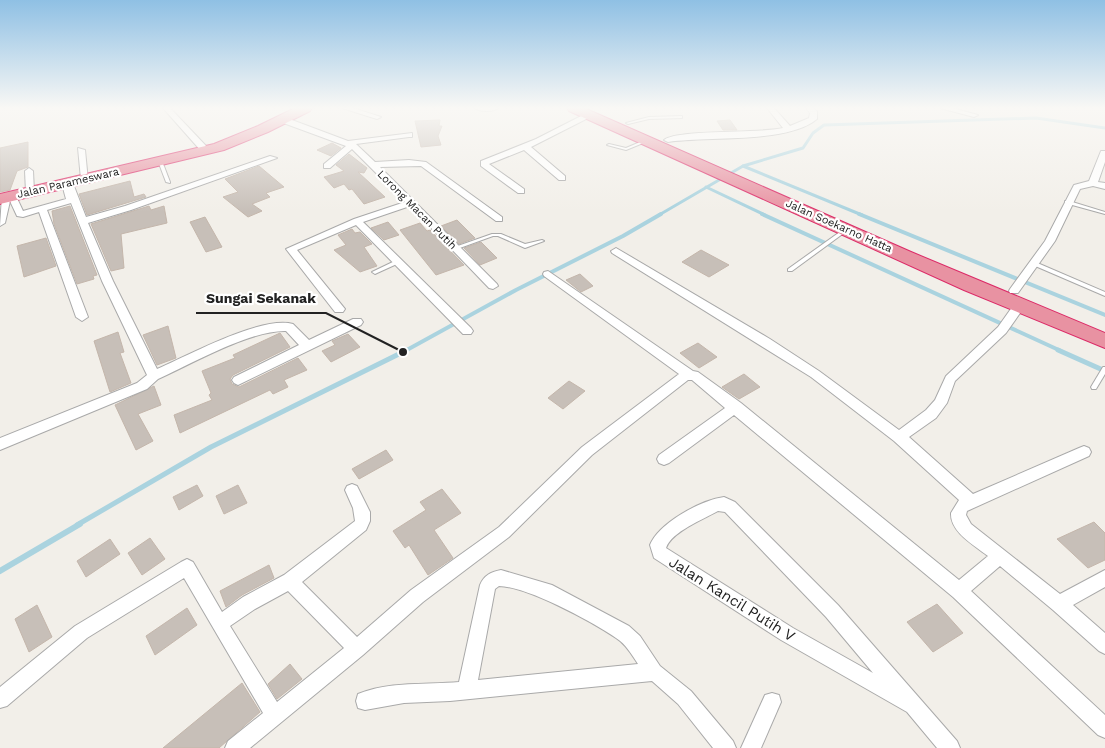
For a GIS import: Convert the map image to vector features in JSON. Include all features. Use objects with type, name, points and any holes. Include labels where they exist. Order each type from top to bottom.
[{"type":"highway","name":"Jalan Parameswara","points":[[6,198],[231,143]]},
{"type":"highway","name":"Jalan Soekarno Hatta","points":[[651,143],[716,166]]},
{"type":"highway","name":"Jalan Soekarno Hatta","points":[[673,143],[737,176],[1019,288],[1105,330]]},
{"type":"highway","name":"Jalan Soekarno Hatta","points":[[737,176],[839,235],[1019,288],[1105,341]]},
{"type":"street","points":[[198,143],[205,150]]},
{"type":"street","name":"Lorong Macan Putih","points":[[347,143],[374,165],[493,286]]},
{"type":"street","points":[[327,166],[350,144],[357,143]]},
{"type":"street","points":[[520,191],[484,164],[486,161],[531,143]]},
{"type":"street","points":[[525,146],[562,178]]},
{"type":"street","points":[[81,150],[85,179]]},
{"type":"street","points":[[1093,183],[1104,153]]},
{"type":"street","points":[[83,221],[128,208],[273,158]]},
{"type":"street","points":[[374,165],[409,162],[423,164],[499,219]]},
{"type":"street","points":[[29,171],[30,192]]},
{"type":"street","points":[[67,183],[120,310],[154,376]]},
{"type":"street","points":[[6,198],[21,214],[42,209],[71,200],[67,183]]},
{"type":"street","points":[[900,437],[931,414],[940,403],[950,379],[1004,327],[1019,288],[1053,233],[1067,202],[1077,187],[1093,183],[1105,186]]},
{"type":"street","points":[[0,223],[6,198]]},
{"type":"street","points":[[340,309],[291,249],[357,221],[411,203]]},
{"type":"street","points":[[42,209],[82,317]]},
{"type":"street","points":[[357,221],[465,329]]},
{"type":"street","points":[[616,251],[815,374],[900,437],[971,502]]},
{"type":"street","points":[[548,274],[694,375],[736,407],[959,591],[1105,728]]},
{"type":"street","points":[[238,380],[357,322]]},
{"type":"street","points":[[0,444],[142,386],[154,376],[275,326],[289,327],[308,347]]},
{"type":"street","points":[[235,748],[357,649],[417,596],[504,532],[587,451],[645,405],[690,374]]},
{"type":"street","points":[[664,459],[736,407]]},
{"type":"street","points":[[1084,452],[962,506],[958,513],[958,518],[966,529],[1059,604],[1105,645]]},
{"type":"street","points":[[219,624],[249,603],[290,581],[361,525],[363,520],[362,511],[352,490]]},
{"type":"street","name":"Jalan Kancil Putih V","points":[[914,706],[787,634],[660,553],[657,547],[659,542],[668,532],[716,505],[724,504],[730,508],[832,611],[914,706],[950,748]]},
{"type":"street","points":[[959,591],[1000,556]]},
{"type":"street","points":[[0,699],[81,632],[139,594],[187,567],[275,716]]},
{"type":"street","points":[[467,690],[488,585],[495,579],[502,578],[546,591],[623,632],[634,642],[654,672],[669,681],[688,700],[726,748]]},
{"type":"street","points":[[1059,604],[1105,578]]},
{"type":"street","points":[[290,581],[357,649]]},
{"type":"street","points":[[365,700],[404,694],[467,690],[654,672]]},
{"type":"street","points":[[751,748],[772,702]]},
{"type":"lane","points":[[609,145],[626,149],[641,143]]},
{"type":"lane","points":[[160,161],[168,182]]},
{"type":"lane","points":[[1067,202],[1105,213]]},
{"type":"lane","points":[[455,248],[492,235],[503,236],[525,246],[542,241]]},
{"type":"lane","points":[[790,270],[839,235]]},
{"type":"lane","points":[[375,272],[397,262]]},
{"type":"lane","points":[[1035,264],[1105,294]]},
{"type":"lane","points":[[1094,387],[1104,370]]},
{"type":"building","points":[[28,143],[28,167],[17,171],[10,190],[0,192],[0,148]]},
{"type":"building","points":[[332,143],[341,148],[331,156],[317,150]]},
{"type":"building","points":[[420,143],[440,143],[441,145],[421,147]]},
{"type":"building","points":[[349,154],[367,168],[364,173],[358,172],[385,197],[364,204],[352,189],[349,190],[344,184],[334,188],[324,177],[344,171],[336,165]]},
{"type":"building","points":[[259,166],[284,187],[266,193],[270,197],[252,204],[262,211],[248,217],[223,197],[238,192],[225,179]]},
{"type":"building","points":[[130,181],[134,197],[144,194],[146,197],[87,215],[79,194]]},
{"type":"building","points":[[70,206],[97,275],[93,276],[94,279],[77,284],[54,224],[52,211]]},
{"type":"building","points":[[149,206],[151,210],[164,206],[167,223],[121,234],[124,268],[111,271],[91,224]]},
{"type":"building","points":[[205,217],[222,247],[206,252],[190,222]]},
{"type":"building","points":[[457,220],[475,238],[459,244],[441,226]]},
{"type":"building","points":[[388,222],[399,235],[384,240],[371,228]]},
{"type":"building","points":[[420,223],[427,231],[430,230],[464,265],[436,275],[400,230]]},
{"type":"building","points":[[352,229],[355,233],[360,232],[372,244],[364,247],[377,266],[360,272],[334,250],[346,245],[338,235]]},
{"type":"building","points":[[46,238],[56,266],[24,277],[17,246]]},
{"type":"building","points":[[481,242],[497,258],[480,265],[464,248]]},
{"type":"building","points":[[701,250],[729,265],[709,277],[682,262]]},
{"type":"building","points":[[580,274],[593,286],[581,292],[566,280]]},
{"type":"building","points":[[168,326],[176,358],[157,365],[143,335]]},
{"type":"building","points":[[118,332],[124,352],[120,353],[131,383],[110,392],[94,341]]},
{"type":"building","points":[[280,333],[290,347],[233,375],[230,379],[232,384],[239,387],[298,358],[307,370],[284,380],[288,387],[273,394],[270,390],[180,433],[174,415],[212,400],[202,371],[235,358],[233,355]]},
{"type":"building","points":[[348,334],[360,347],[331,362],[322,351],[335,345],[332,341]]},
{"type":"building","points":[[698,343],[717,357],[699,368],[680,353]]},
{"type":"building","points":[[744,374],[760,387],[739,399],[722,387]]},
{"type":"building","points":[[569,381],[585,391],[563,409],[548,398]]},
{"type":"building","points":[[154,386],[161,405],[138,414],[153,441],[136,450],[115,405]]},
{"type":"building","points":[[386,450],[393,460],[359,479],[352,469]]},
{"type":"building","points":[[197,485],[203,496],[179,510],[173,497]]},
{"type":"building","points":[[238,485],[247,503],[224,514],[216,496]]},
{"type":"building","points":[[442,489],[461,513],[434,530],[453,558],[428,575],[409,545],[405,548],[393,531],[426,510],[420,502]]},
{"type":"building","points":[[1094,522],[1105,533],[1105,560],[1088,568],[1057,539]]},
{"type":"building","points":[[150,538],[165,559],[142,575],[128,553]]},
{"type":"building","points":[[110,539],[120,554],[86,577],[77,561]]},
{"type":"building","points":[[269,565],[274,578],[242,595],[226,607],[220,591]]},
{"type":"building","points":[[937,604],[963,633],[933,652],[907,622]]},
{"type":"building","points":[[37,605],[52,637],[29,652],[15,619]]},
{"type":"building","points":[[187,608],[197,625],[155,655],[146,636]]},
{"type":"building","points":[[290,664],[302,679],[277,699],[268,684]]},
{"type":"building","points":[[242,683],[260,712],[219,748],[163,748]]},
{"type":"waterway","points":[[743,166],[803,148],[806,143]]},
{"type":"waterway","points":[[707,187],[743,166]]},
{"type":"waterway","points":[[743,166],[862,215]]},
{"type":"waterway","points":[[659,215],[707,187]]},
{"type":"waterway","points":[[707,187],[765,215]]},
{"type":"waterway","points":[[405,351],[661,214]]},
{"type":"waterway","points":[[762,214],[1061,351]]},
{"type":"waterway","points":[[859,214],[1105,315]]},
{"type":"waterway","points":[[1058,350],[1105,371]]},
{"type":"waterway","points":[[77,525],[211,447],[405,351]]},
{"type":"waterway","points":[[0,571],[80,524]]},
{"type":"place","name":"Sungai Sekanak","points":[[403,352]]}]
